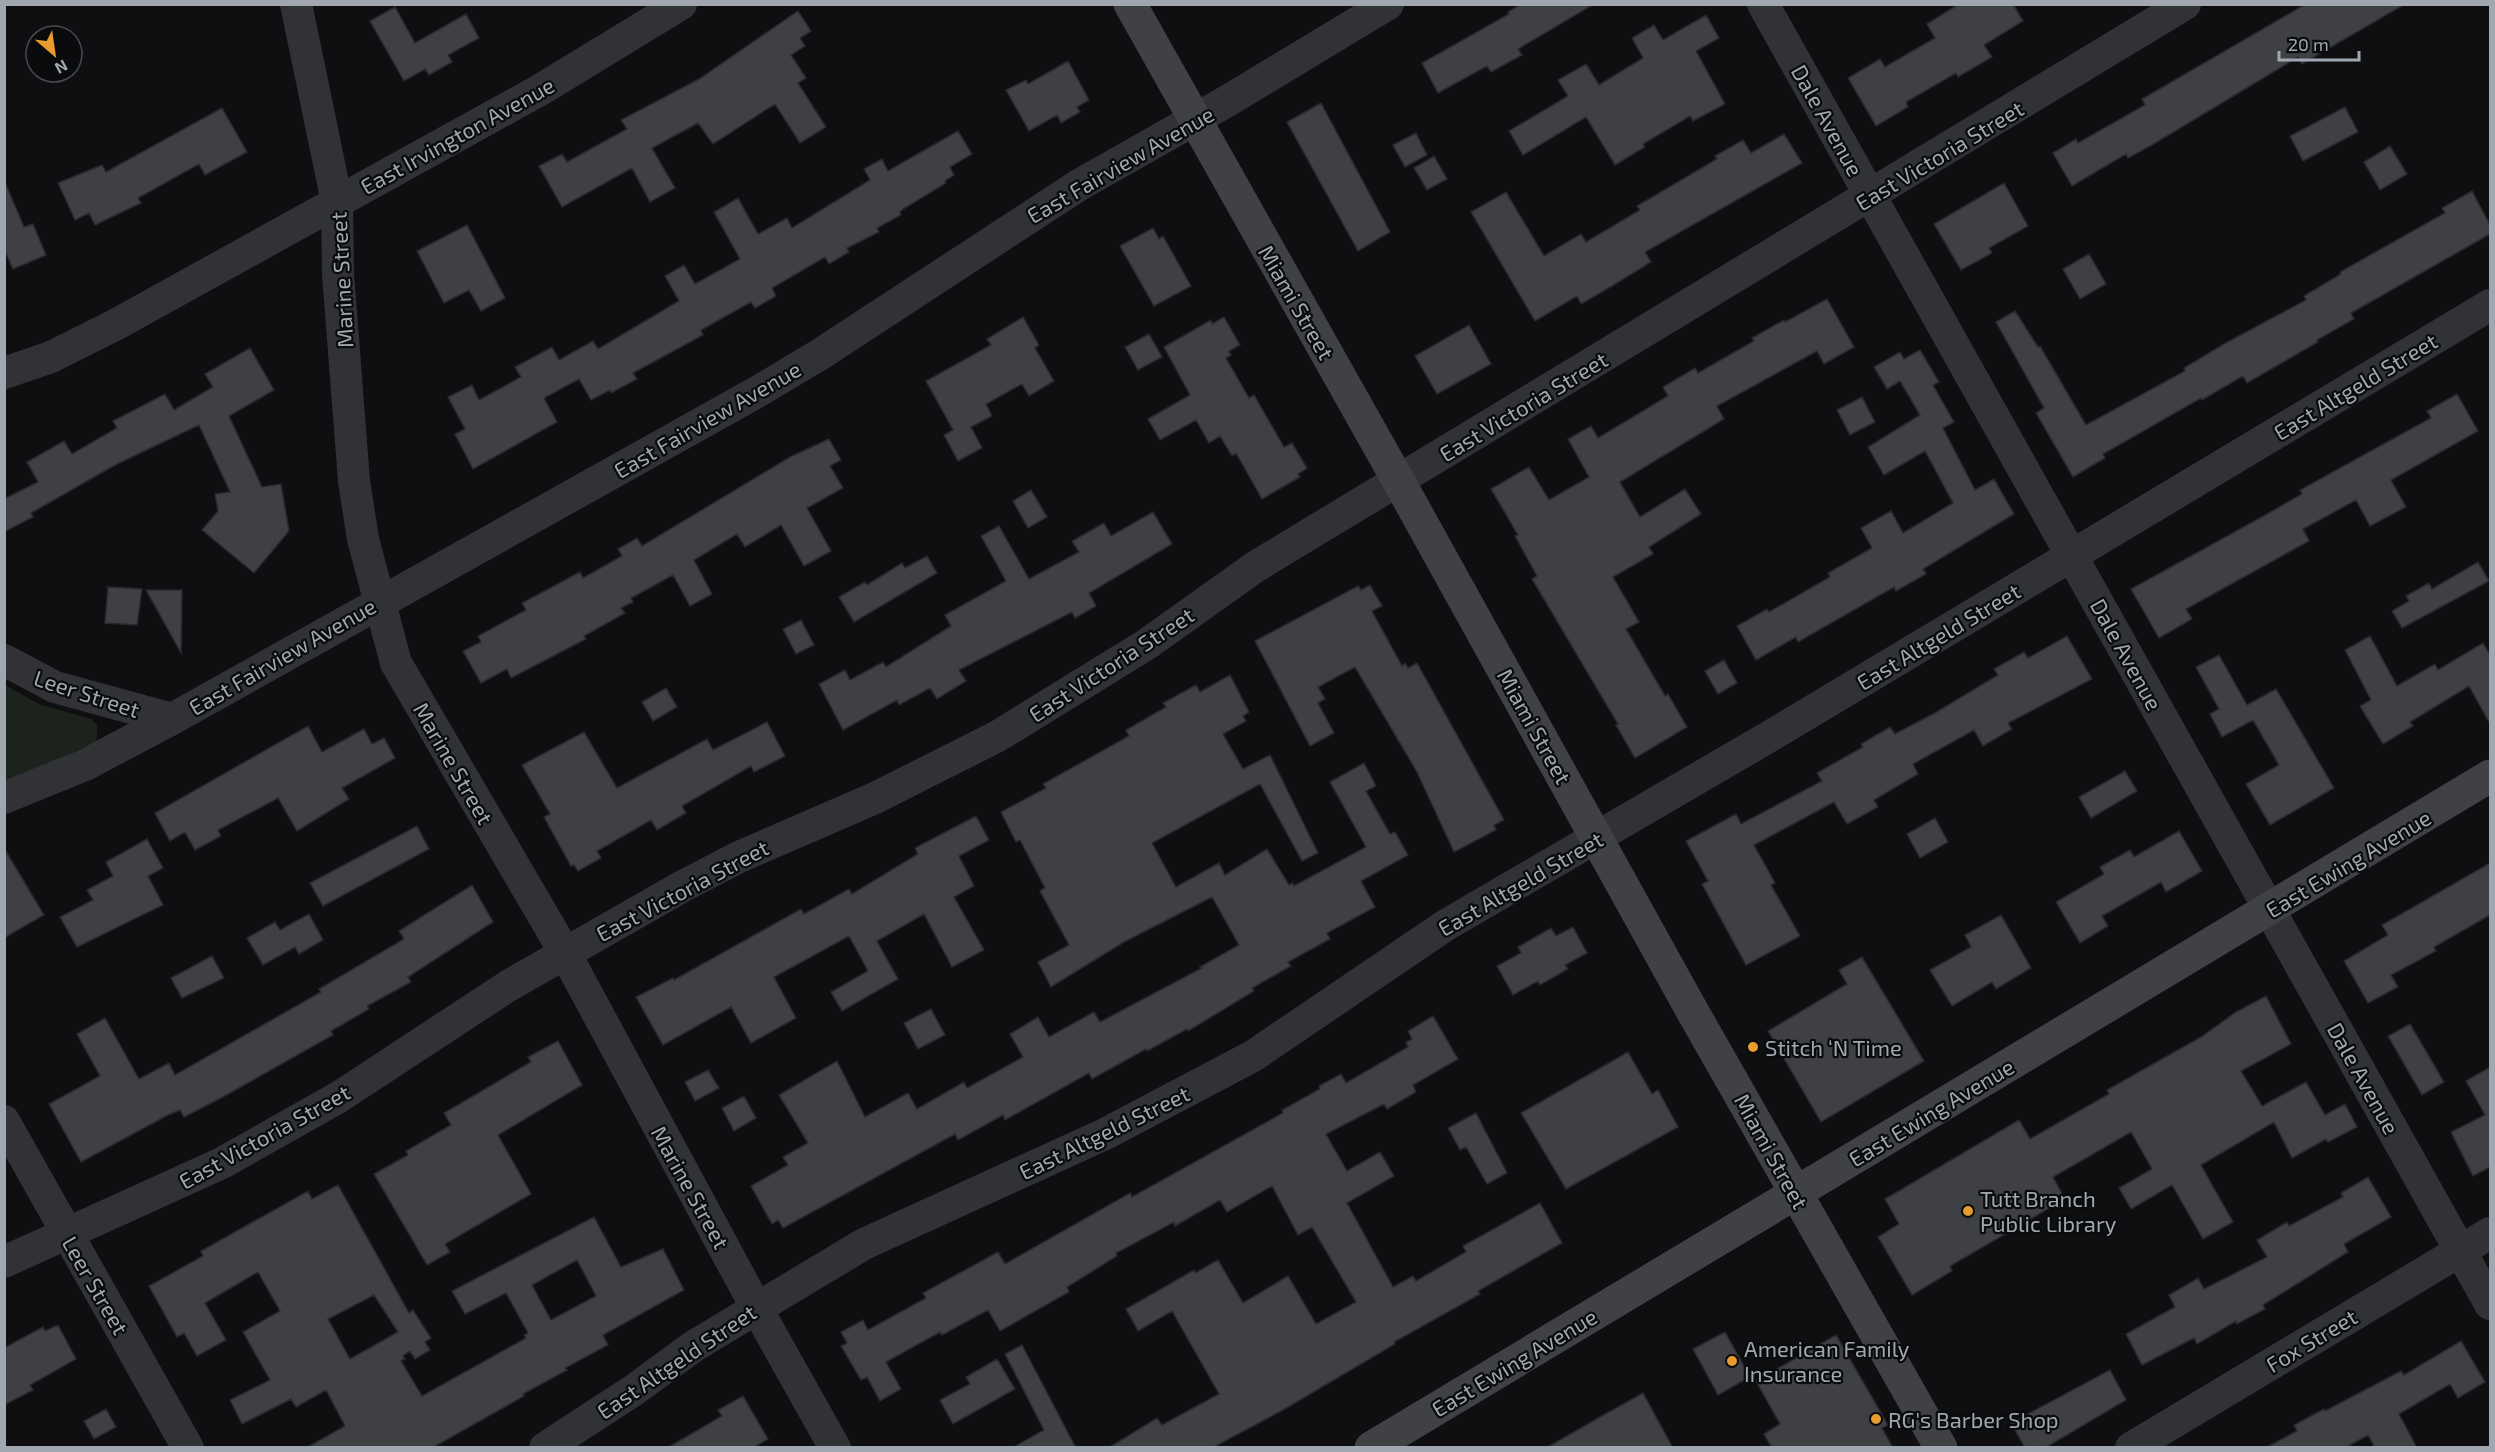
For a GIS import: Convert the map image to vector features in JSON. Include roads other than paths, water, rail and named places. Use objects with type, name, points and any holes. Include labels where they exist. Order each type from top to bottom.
[{"type":"street","name":"Marine Street","points":[[296,4],[337,202],[338,274],[354,481],[363,539],[396,663],[565,953],[756,1307],[835,1448]]},
{"type":"street","name":"East Irvington Avenue","points":[[4,373],[51,357],[115,325],[540,90],[681,4]]},
{"type":"street","name":"Miami Street","points":[[1130,4],[1795,1194],[1941,1448]]},
{"type":"street","name":"East Fairview Avenue","points":[[4,798],[85,765],[172,719],[757,392],[819,355],[1078,185],[1194,120],[1388,4]]},
{"type":"street","name":"Dale Avenue","points":[[1763,4],[2490,1304]]},
{"type":"street","name":"East Victoria Street","points":[[4,1262],[166,1190],[286,1128],[339,1097],[507,986],[739,857],[875,798],[998,736],[1147,644],[1255,567],[2185,4]]},
{"type":"street","name":"East Altgeld Street","points":[[545,1448],[634,1390],[694,1346],[756,1307],[906,1223],[1047,1161],[1205,1083],[1306,1022],[1446,925],[1597,838],[2490,306]]},
{"type":"street","name":"Leer Street","points":[[4,660],[55,687],[172,719]]},
{"type":"street","name":"East Ewing Avenue","points":[[1371,1448],[2490,776]]},
{"type":"street","name":"Leer Street","points":[[4,1121],[188,1448]]},
{"type":"street","name":"Fox Street","points":[[2132,1448],[2490,1233]]},
{"type":"place","name":"Stitch ‘N Time","points":[[1753,1047]]},
{"type":"place","name":"Tutt Branch Public Library","points":[[1968,1211]]},
{"type":"place","name":"American Family Insurance","points":[[1732,1361]]},
{"type":"place","name":"RG's Barber Shop","points":[[1876,1419]]}]
